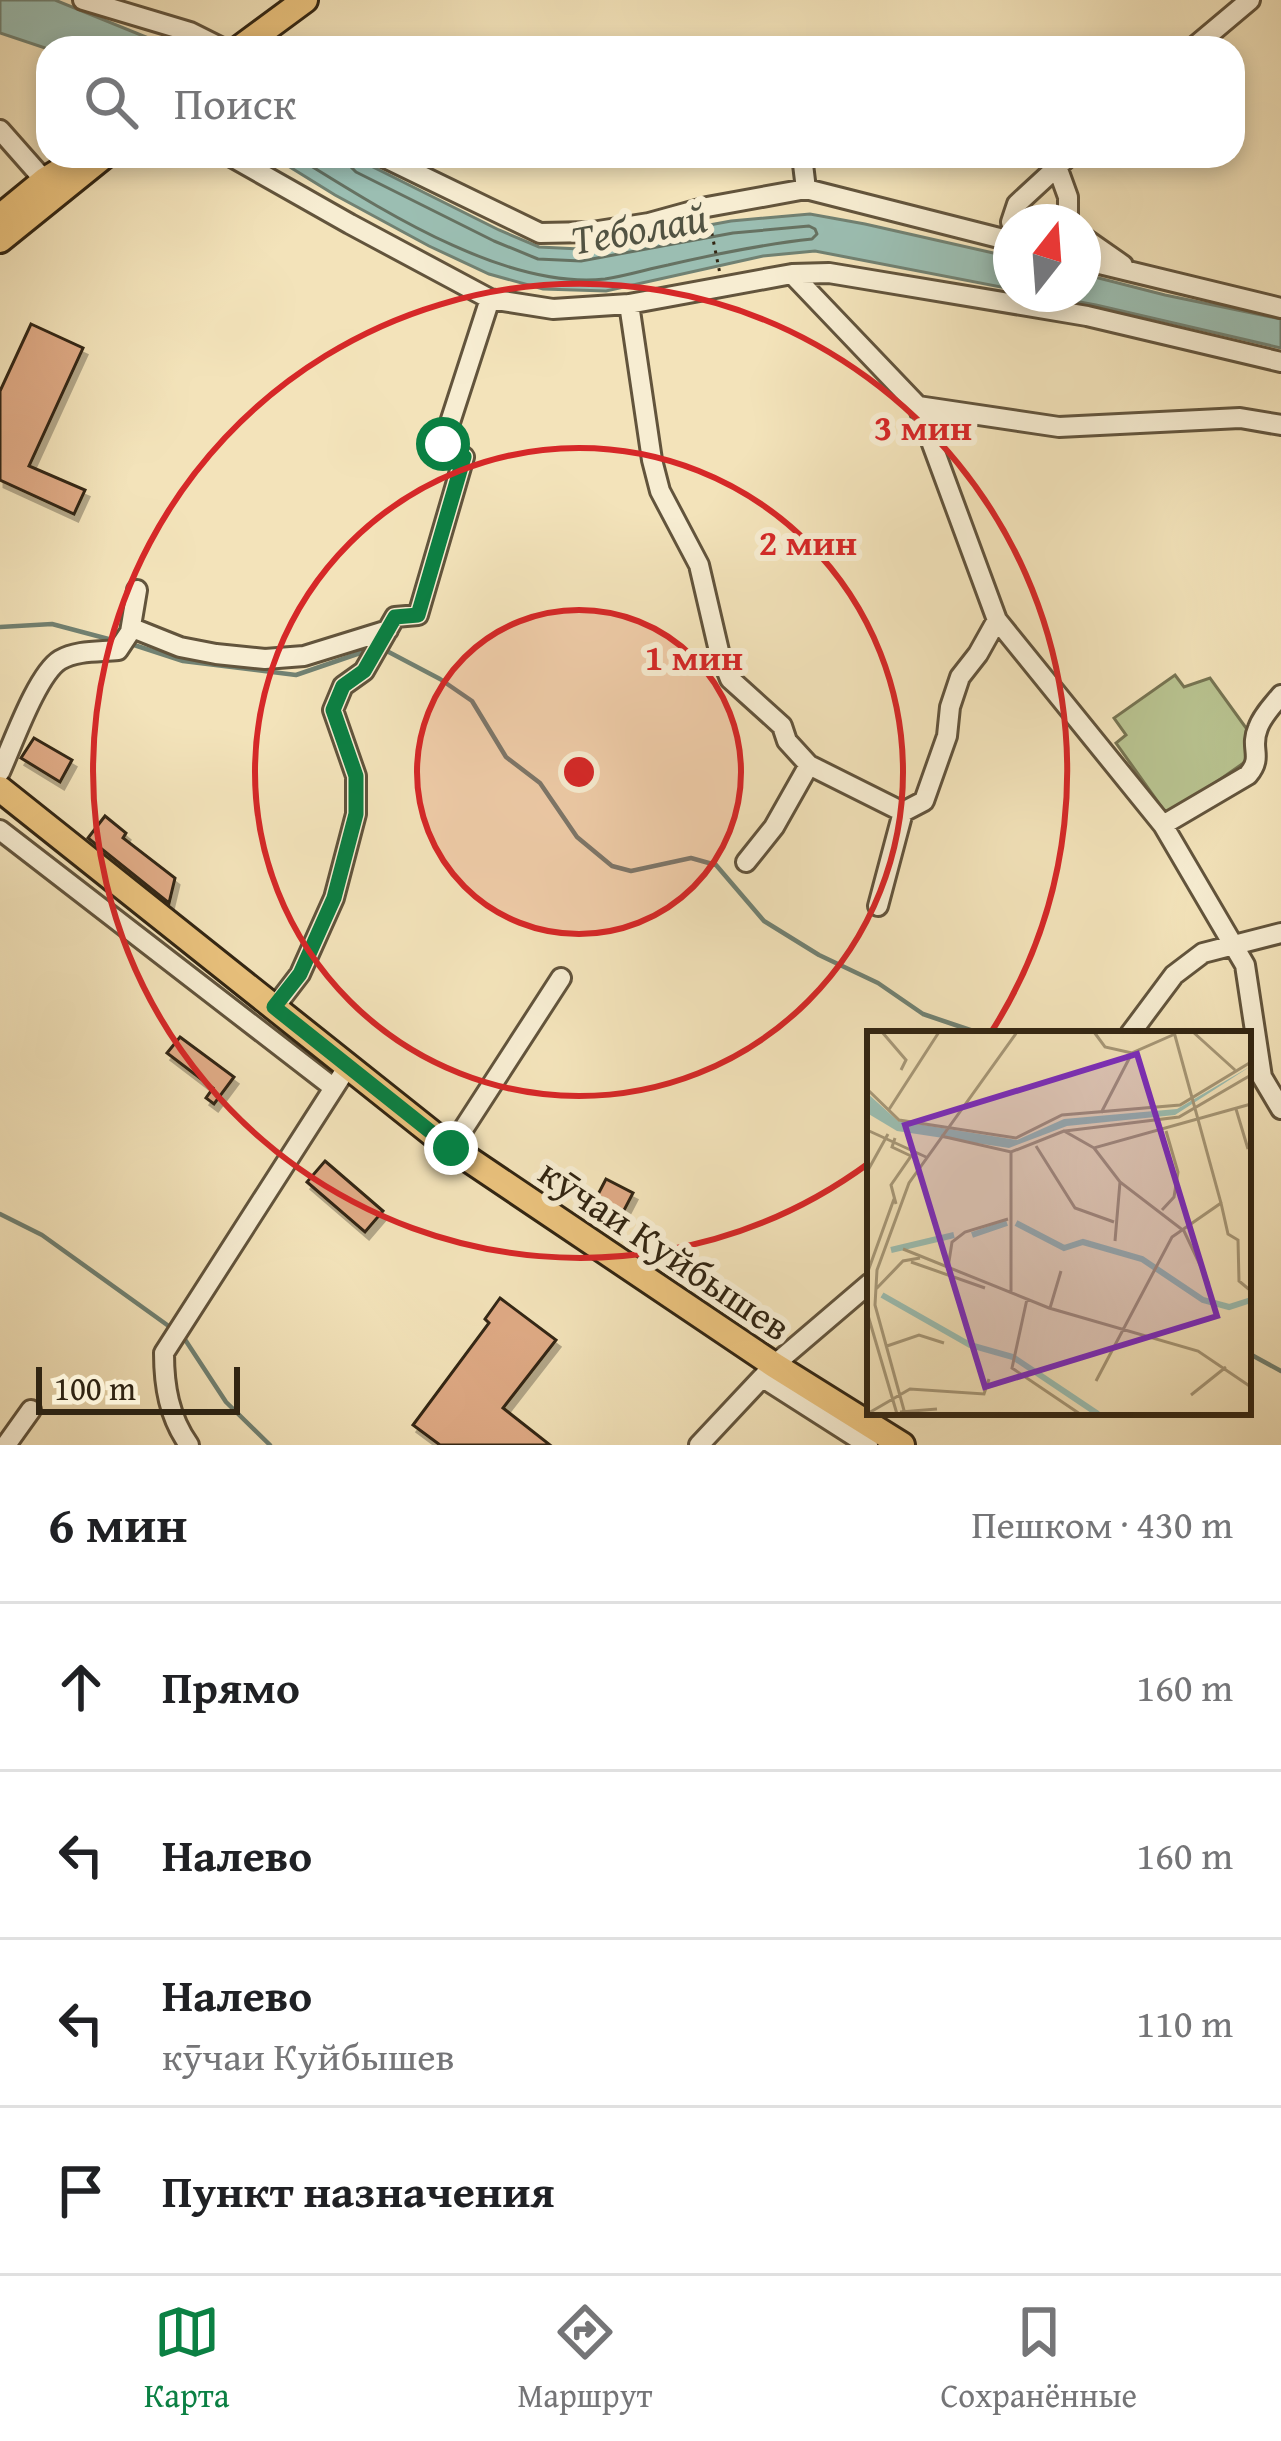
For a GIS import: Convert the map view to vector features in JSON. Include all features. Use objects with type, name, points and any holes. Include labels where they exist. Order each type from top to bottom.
[{"type":"main road","points":[[256,36],[305,0]]},
{"type":"main road","points":[[0,240],[72,168]]},
{"type":"main road","points":[[0,218],[83,168]]},
{"type":"main road","name":"кӯчаи Куйбышев","points":[[0,790],[274,1007],[341,1077],[451,1148],[768,1371],[902,1445]]},
{"type":"street","points":[[82,0],[198,36]]},
{"type":"street","points":[[1207,36],[1250,0]]},
{"type":"street","points":[[0,130],[51,187]]},
{"type":"street","points":[[251,168],[490,299],[553,309],[629,304],[792,274],[829,273],[1088,316],[1281,362]]},
{"type":"street","points":[[405,168],[540,233],[592,232],[650,223],[806,188],[993,227]]},
{"type":"street","points":[[804,168],[806,188]]},
{"type":"street","points":[[1018,204],[1052,168]]},
{"type":"street","points":[[1062,168],[1068,204]]},
{"type":"street","points":[[1101,250],[1134,273]]},
{"type":"street","points":[[1101,265],[1281,308]]},
{"type":"street","points":[[792,274],[918,406],[997,620],[1163,825],[1245,964],[1262,1077],[1281,1108]]},
{"type":"street","points":[[274,1007],[300,974],[334,898],[356,814],[356,776],[333,710],[343,686],[364,671],[395,617],[418,615],[464,457],[443,444],[490,299]]},
{"type":"street","points":[[629,304],[660,491],[699,565],[730,679],[782,726],[787,741],[809,765],[903,812]]},
{"type":"street","points":[[918,406],[1059,427],[1240,418],[1281,425]]},
{"type":"street","points":[[130,632],[137,590]]},
{"type":"street","points":[[878,906],[903,812],[923,801],[960,677],[997,620]]},
{"type":"street","points":[[0,772],[38,688],[57,662],[79,654],[118,650],[136,628],[180,647],[265,659],[380,642]]},
{"type":"street","points":[[1163,825],[1248,776],[1256,766],[1253,743],[1258,725],[1281,695]]},
{"type":"street","points":[[746,862],[774,827],[809,765]]},
{"type":"street","points":[[0,830],[341,1077],[164,1353],[164,1390],[189,1445]]},
{"type":"street","points":[[1132,1031],[1174,975],[1203,952],[1281,933]]},
{"type":"street","points":[[451,1148],[561,978]]},
{"type":"street","points":[[699,1445],[768,1371],[867,1286]]},
{"type":"street","points":[[768,1371],[868,1445]]},
{"type":"street","points":[[6,1445],[31,1410]]},
{"type":"path","points":[[709,217],[720,277]]},
{"type":"green space","points":[[1175,675],[1184,687],[1210,678],[1262,750],[1168,816],[1116,743],[1126,735],[1114,718]]},
{"type":"water","points":[[0,0],[55,0],[144,36],[36,36],[36,45],[0,33]]},
{"type":"water","points":[[291,168],[375,168],[539,247],[580,249],[731,221],[810,214],[993,253],[993,286],[815,251],[763,256],[606,291],[543,289],[489,274],[429,246]]},
{"type":"water","points":[[1101,279],[1281,319],[1281,348],[1101,306]]},
{"type":"building","points":[[31,324],[83,348],[29,466],[85,490],[74,514],[0,480],[0,391]]},
{"type":"building","points":[[34,738],[72,760],[60,782],[21,758]]},
{"type":"building","points":[[105,816],[126,833],[123,838],[175,878],[169,903],[88,838]]},
{"type":"building","points":[[180,1037],[234,1077],[214,1104],[206,1098],[213,1088],[167,1053]]},
{"type":"building","points":[[325,1161],[383,1211],[365,1232],[307,1182]]},
{"type":"building","points":[[606,1179],[633,1193],[620,1218],[593,1204]]},
{"type":"building","points":[[500,1298],[556,1340],[503,1408],[550,1445],[440,1445],[413,1425],[489,1323],[485,1319]]},
{"type":"waterway","points":[[0,627],[52,624],[116,641]]},
{"type":"waterway","points":[[131,644],[183,661],[296,675],[366,651]]},
{"type":"waterway","points":[[383,649],[472,701],[506,757],[540,783],[577,837],[612,866],[631,871],[691,858],[716,865],[764,921],[878,983],[923,1014],[973,1031]]},
{"type":"waterway","points":[[0,1214],[42,1235],[170,1327]]},
{"type":"waterway","points":[[184,1338],[226,1402],[270,1445]]},
{"type":"waterway","points":[[1251,1355],[1281,1371]]},
{"type":"route","points":[[443,444],[464,457],[418,615],[395,617],[364,671],[343,686],[333,710],[356,776],[356,814],[334,898],[300,974],[274,1007],[451,1148]]},
{"type":"water label","name":"Теболай","points":[[639,228]]}]
